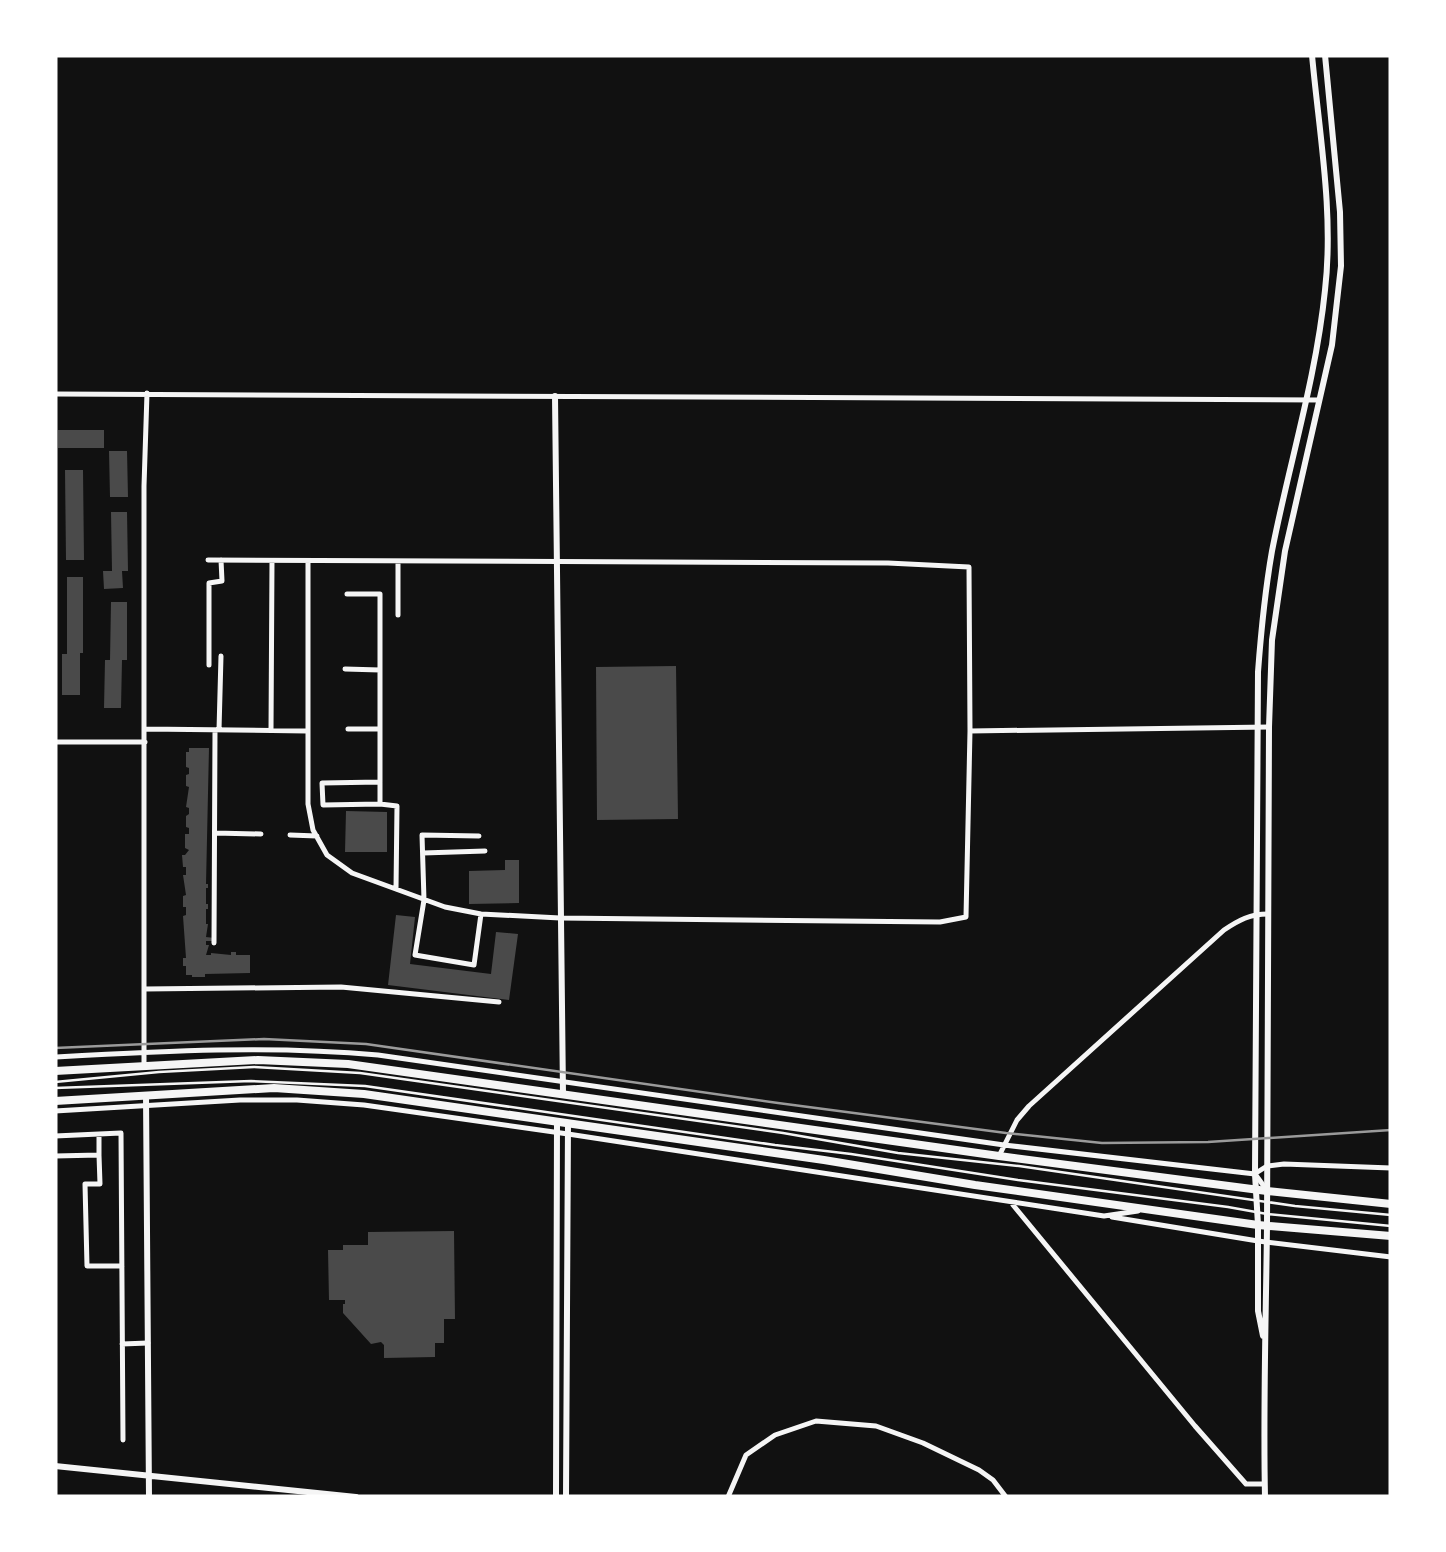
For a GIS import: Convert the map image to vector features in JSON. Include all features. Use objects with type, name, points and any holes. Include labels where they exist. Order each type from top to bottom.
[{"type":"main road","points":[[1264,1497],[1267,1312],[1255,1174],[1257,727],[1267,580],[1322,314],[1328,240],[1312,55]]},
{"type":"main road","points":[[1262,1225],[1267,1214],[1272,640],[1280,581],[1336,316],[1342,240],[1325,55]]},
{"type":"main road","points":[[555,396],[562,1094]]},
{"type":"main road","points":[[55,1071],[304,1061],[394,1070],[1256,1190],[1391,1204]]},
{"type":"main road","points":[[55,1101],[146,1099],[258,1088],[364,1094],[958,1183],[1262,1225],[1391,1236]]},
{"type":"main road","points":[[146,1099],[148,1497]]},
{"type":"main road","points":[[556,1497],[557,1121]]},
{"type":"main road","points":[[566,1497],[568,1123]]},
{"type":"main road","points":[[55,1466],[356,1497]]},
{"type":"street","points":[[55,394],[1319,400]]},
{"type":"street","points":[[144,1066],[144,486],[148,394]]},
{"type":"street","points":[[208,560],[969,566],[966,917],[940,922],[481,914],[444,907],[352,873],[327,855],[313,830],[308,804],[308,561]]},
{"type":"street","points":[[208,665],[209,583],[222,580],[222,560]]},
{"type":"street","points":[[271,730],[272,561]]},
{"type":"street","points":[[398,562],[398,615]]},
{"type":"street","points":[[347,594],[380,594],[380,804]]},
{"type":"street","points":[[214,943],[221,656]]},
{"type":"street","points":[[345,669],[380,670]]},
{"type":"street","points":[[970,731],[1269,727]]},
{"type":"street","points":[[146,729],[307,731]]},
{"type":"street","points":[[348,729],[380,729]]},
{"type":"street","points":[[55,742],[146,742]]},
{"type":"street","points":[[380,782],[322,783],[323,805],[397,806],[396,889]]},
{"type":"street","points":[[215,832],[261,834]]},
{"type":"street","points":[[290,834],[317,836]]},
{"type":"street","points":[[479,836],[422,835],[424,900],[415,956],[474,965],[481,914]]},
{"type":"street","points":[[423,853],[485,852]]},
{"type":"street","points":[[999,1156],[1028,1106],[1224,930],[1239,920],[1268,914]]},
{"type":"street","points":[[145,989],[341,987],[498,1002]]},
{"type":"street","points":[[55,1057],[261,1048],[322,1050],[432,1062],[1004,1145],[1255,1174],[1267,1166],[1284,1164],[1391,1168]]},
{"type":"street","points":[[55,1111],[146,1099],[297,1100],[364,1105],[1262,1242],[1391,1257]]},
{"type":"street","points":[[55,1136],[121,1133],[123,1440]]},
{"type":"street","points":[[99,1134],[100,1184],[85,1184],[87,1266],[122,1266]]},
{"type":"street","points":[[55,1156],[99,1155]]},
{"type":"street","points":[[1255,1174],[1267,1191]]},
{"type":"street","points":[[1011,1202],[1246,1484],[1264,1484]]},
{"type":"street","points":[[1104,1216],[1153,1209]]},
{"type":"street","points":[[122,1344],[148,1343]]},
{"type":"street","points":[[728,1497],[746,1455],[774,1435],[816,1421],[876,1426],[924,1443],[979,1470],[1006,1497]]},
{"type":"lane","points":[[55,1082],[254,1067],[360,1073],[782,1133],[898,1154],[1391,1215]]},
{"type":"lane","points":[[55,1088],[251,1081],[365,1086],[1258,1213],[1391,1226]]},
{"type":"building","points":[[58,430],[104,430],[104,448],[58,448]]},
{"type":"building","points":[[109,451],[127,451],[128,497],[110,497]]},
{"type":"building","points":[[65,470],[83,470],[84,560],[66,560]]},
{"type":"building","points":[[111,512],[127,512],[128,571],[122,571],[123,588],[104,589],[103,571],[112,571]]},
{"type":"building","points":[[67,577],[83,577],[80,695],[62,695],[62,654],[67,654]]},
{"type":"building","points":[[111,602],[127,602],[127,660],[122,660],[121,708],[104,708]]},
{"type":"building","points":[[676,666],[678,819],[597,820],[596,667]]},
{"type":"building","points":[[189,748],[209,748],[206,937],[215,941],[206,941],[206,955],[250,955],[250,973],[192,977],[186,975],[183,966],[186,867],[182,855],[189,850],[185,848],[185,834],[189,834]]},
{"type":"building","points":[[346,811],[387,812],[387,852],[345,852]]},
{"type":"building","points":[[505,860],[519,860],[519,903],[469,904],[469,871],[505,870]]},
{"type":"building","points":[[396,915],[415,917],[410,964],[491,974],[496,932],[518,934],[509,1000],[388,985]]},
{"type":"building","points":[[454,1231],[455,1319],[444,1319],[444,1343],[435,1343],[435,1357],[384,1358],[384,1345],[371,1344],[343,1313],[345,1300],[329,1300],[328,1250],[343,1250],[343,1245],[368,1245],[368,1232]]},
{"type":"railway","points":[[55,1048],[264,1039],[366,1044],[778,1103],[1102,1143],[1208,1142],[1391,1130]]}]
